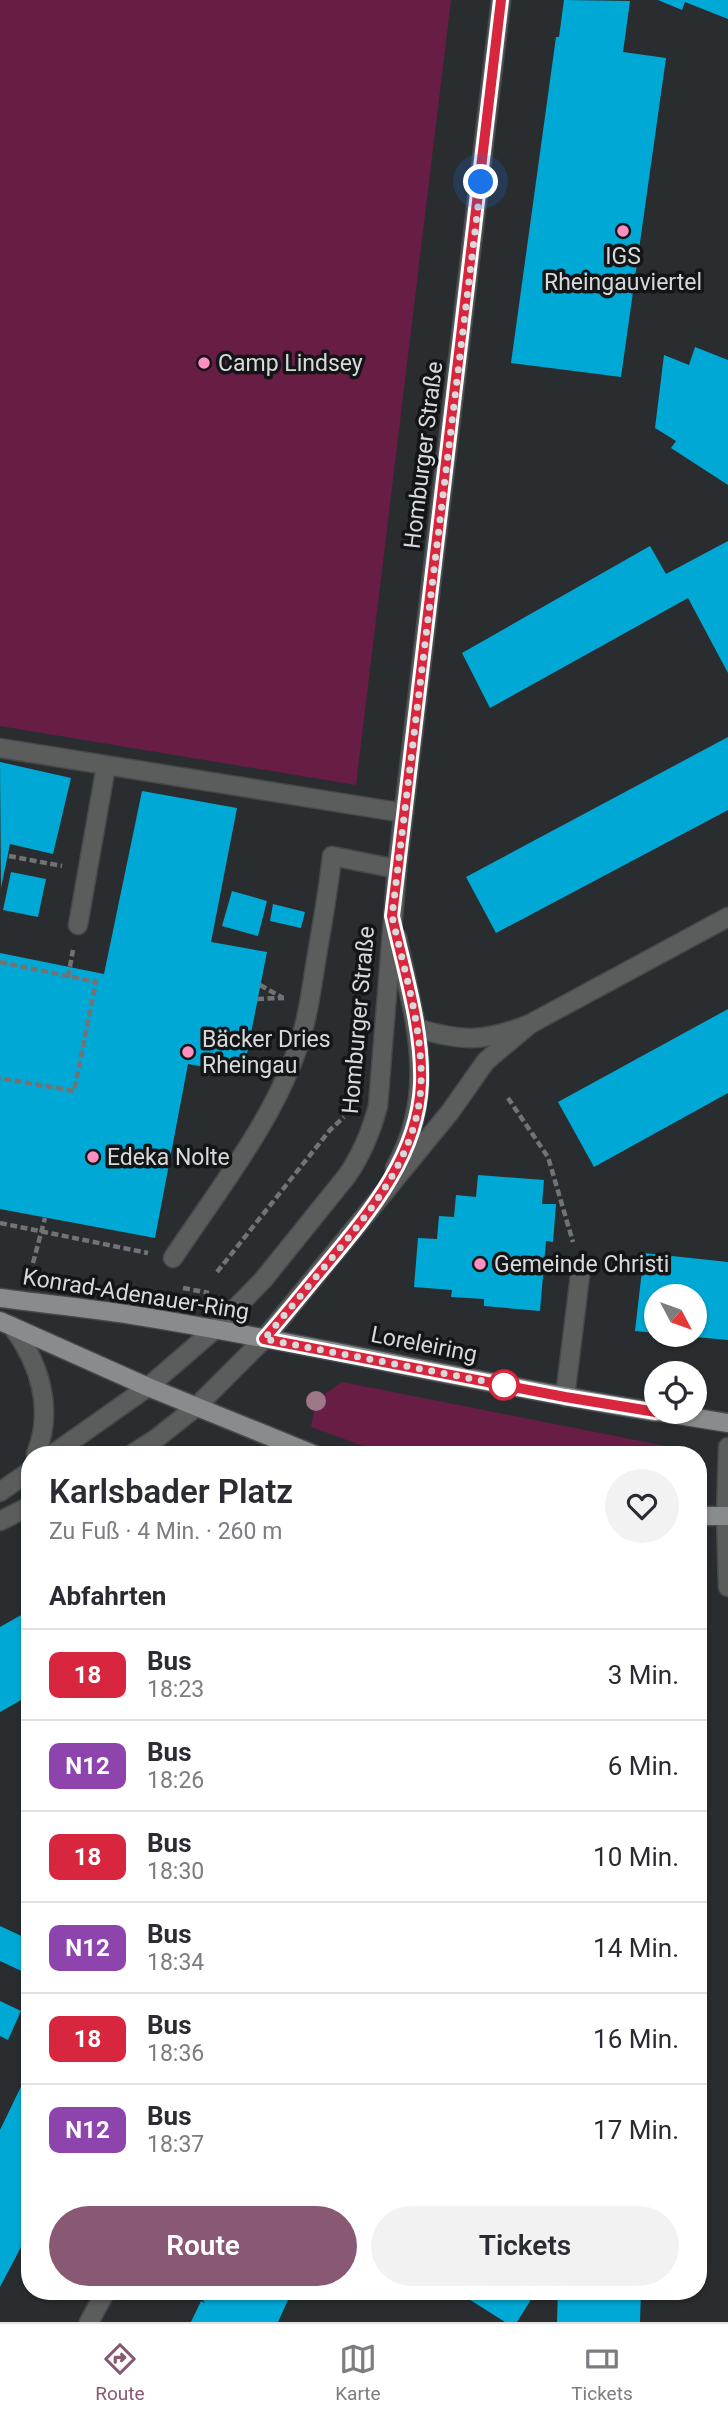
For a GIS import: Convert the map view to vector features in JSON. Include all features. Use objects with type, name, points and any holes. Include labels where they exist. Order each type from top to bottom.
[{"type":"main road","name":"Konrad-Adenauer-Ring","points":[[0,1298],[131,1315],[264,1339]]},
{"type":"main road","points":[[6,1324],[195,1407],[293,1446]]},
{"type":"main road","name":"Loreleiring","points":[[264,1339],[644,1410]]},
{"type":"main road","name":"Loreleiring","points":[[707,1420],[728,1423]]},
{"type":"main road","points":[[707,1516],[727,1516]]},
{"type":"street","name":"Homburger Straße","points":[[64,1446],[148,1387],[214,1330],[263,1280],[346,1177],[358,1160],[372,1128],[378,1106],[397,869],[501,0]]},
{"type":"street","points":[[0,748],[404,813]]},
{"type":"street","points":[[78,925],[106,766]]},
{"type":"street","points":[[173,1258],[273,1103],[301,1040],[328,895],[332,856],[397,869]]},
{"type":"street","name":"Homburger Straße","points":[[373,1208],[404,1152],[413,1128],[421,1083],[416,1028],[392,916]]},
{"type":"street","points":[[416,1028],[444,1036],[472,1039],[505,1034],[530,1024],[728,917]]},
{"type":"street","points":[[144,1446],[195,1407],[264,1339],[450,1112],[486,1061],[530,1024]]},
{"type":"street","points":[[565,1397],[581,1267]]},
{"type":"street","points":[[6,1324],[26,1344],[36,1364],[42,1386],[43,1427],[38,1446]]},
{"type":"street","points":[[728,1447],[728,1587]]},
{"type":"street","points":[[0,1492],[21,1476]]},
{"type":"street","points":[[0,1521],[21,1510]]},
{"type":"street","points":[[89,2322],[101,2300]]},
{"type":"path","points":[[9,856],[87,871]]},
{"type":"path","points":[[0,962],[96,982],[74,1091],[0,1078]]},
{"type":"path","points":[[68,977],[69,968]]},
{"type":"path","points":[[260,985],[284,998]]},
{"type":"path","points":[[508,1098],[548,1157],[574,1245]]},
{"type":"path","points":[[217,1272],[330,1130],[348,1114]]},
{"type":"path","points":[[33,1263],[45,1218]]},
{"type":"path","points":[[0,1223],[173,1258]]},
{"type":"shaded area","name":"Camp Lindsey","points":[[0,0],[451,0],[356,785],[0,726]]},
{"type":"shaded area","points":[[342,1382],[666,1446],[363,1446],[311,1427],[316,1400]]},
{"type":"building","points":[[564,0],[630,1],[623,52],[666,58],[621,377],[511,363],[556,37],[559,37]]},
{"type":"building","points":[[658,0],[728,0],[728,19],[685,2],[682,10]]},
{"type":"building","points":[[695,347],[728,360],[728,485],[671,448],[676,441],[655,428],[664,355],[689,365]]},
{"type":"building","points":[[728,541],[728,673],[688,598],[490,708],[462,653],[650,546],[666,574]]},
{"type":"building","points":[[728,737],[728,810],[496,933],[466,877]]},
{"type":"building","points":[[0,762],[71,778],[53,854],[10,844],[1,888]]},
{"type":"building","points":[[142,791],[237,808],[211,942],[267,952],[243,1074],[188,1064],[155,1238],[0,1209],[0,953],[104,974]]},
{"type":"building","points":[[11,872],[46,879],[38,917],[3,910]]},
{"type":"building","points":[[232,891],[267,901],[258,936],[222,926]]},
{"type":"building","points":[[273,904],[305,912],[301,928],[270,921]]},
{"type":"building","points":[[728,1009],[728,1093],[594,1167],[558,1102]]},
{"type":"building","name":"Gemeinde Christi","points":[[478,1175],[544,1180],[542,1204],[556,1204],[553,1242],[546,1241],[540,1311],[484,1306],[484,1299],[451,1297],[452,1290],[414,1287],[418,1238],[437,1239],[439,1216],[454,1217],[456,1195],[476,1197]]},
{"type":"building","points":[[644,1253],[728,1262],[728,1340],[707,1338],[707,1284],[644,1284],[644,1332],[635,1331]]},
{"type":"building","points":[[21,1615],[21,1700],[0,1712],[0,1627]]},
{"type":"building","points":[[0,1926],[21,1936],[21,1971],[0,1961]]},
{"type":"building","points":[[0,2001],[21,2011],[8,2040],[0,2036]]},
{"type":"building","points":[[21,2087],[21,2247],[0,2287],[0,2130]]},
{"type":"building","points":[[203,2300],[288,2300],[278,2322],[191,2322],[201,2301],[205,2303]]},
{"type":"building","points":[[470,2300],[531,2300],[517,2322],[505,2322]]},
{"type":"building","points":[[558,2300],[641,2300],[640,2322],[557,2322]]},
{"type":"bus line","name":"18","points":[[501,0],[392,916],[416,1028],[421,1083],[418,1104],[404,1152],[373,1208],[264,1339],[644,1410]]},
{"type":"place","name":"IGS Rheingauviertel","points":[[623,231]]},
{"type":"place","name":"Camp Lindsey","points":[[204,363]]},
{"type":"place","name":"Bäcker Dries Rheingau","points":[[188,1052]]},
{"type":"place","name":"Edeka Nolte","points":[[93,1157]]},
{"type":"place","name":"Gemeinde Christi","points":[[480,1264]]},
{"type":"route","points":[[481,182],[392,916],[416,1028],[421,1083],[418,1104],[404,1152],[373,1208],[264,1339],[510,1386],[504,1385]]}]
